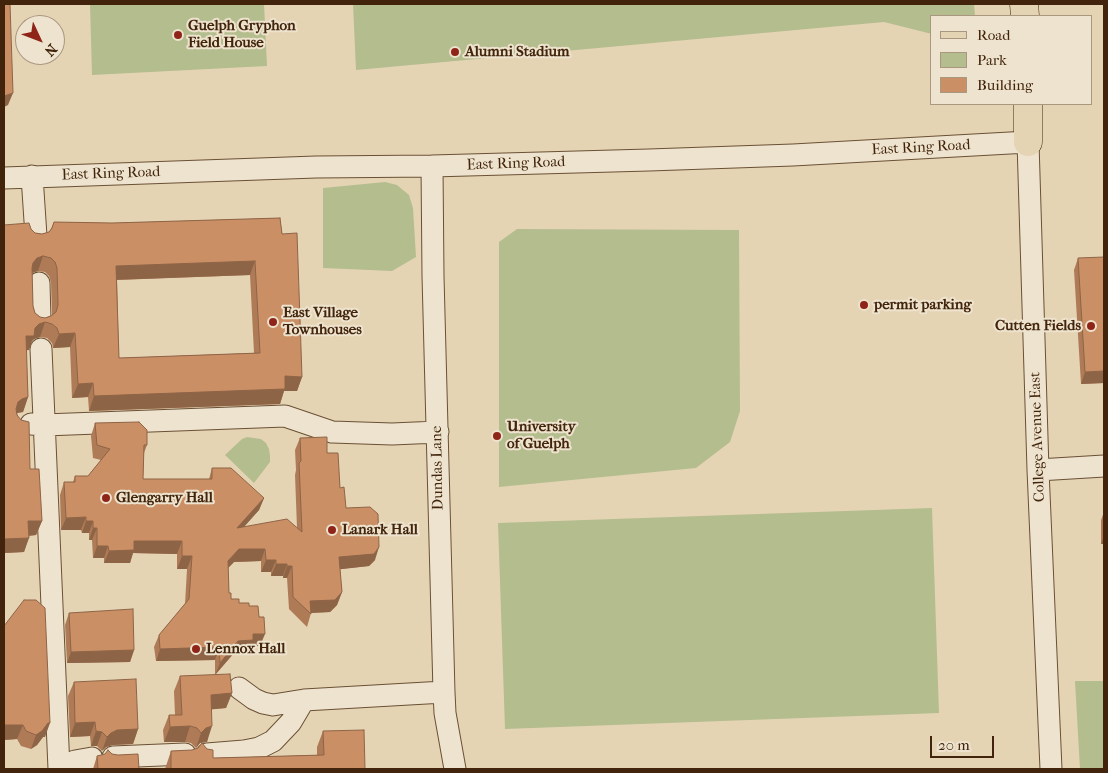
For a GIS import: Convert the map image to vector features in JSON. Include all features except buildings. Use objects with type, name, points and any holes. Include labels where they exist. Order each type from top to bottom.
[{"type":"main road","name":"College Avenue East","points":[[1028,105],[1028,142]]},
{"type":"street","name":"East Ring Road","points":[[4,178],[793,154],[1028,142]]},
{"type":"street","name":"College Avenue East","points":[[1028,142],[1038,470],[1051,769]]},
{"type":"street","name":"Dundas Lane","points":[[432,166],[433,276],[444,692],[445,713],[455,769]]},
{"type":"street","points":[[32,176],[36,236]]},
{"type":"street","points":[[40,283],[40,320]]},
{"type":"street","points":[[41,349],[33,424],[59,769],[75,761],[92,758]]},
{"type":"street","points":[[33,424],[285,416],[332,432],[392,434],[438,432]]},
{"type":"street","points":[[1038,470],[1104,466]]},
{"type":"street","points":[[239,688],[254,699],[273,705],[304,700],[444,692]]},
{"type":"street","points":[[207,754],[244,751],[259,748],[273,741],[291,722],[304,700]]},
{"type":"street","points":[[113,757],[185,754]]},
{"type":"green space","name":"Guelph Gryphon Field House","points":[[90,4],[264,4],[267,66],[92,75]]},
{"type":"green space","name":"Alumni Stadium","points":[[353,4],[974,4],[975,15],[930,15],[930,34],[884,22],[356,70]]},
{"type":"green space","points":[[385,182],[397,185],[409,195],[413,208],[416,257],[392,271],[323,268],[323,188]]},
{"type":"green space","points":[[517,229],[739,230],[740,411],[730,442],[696,468],[499,487],[499,242]]},
{"type":"green space","points":[[247,437],[261,439],[269,449],[270,462],[254,483],[225,455],[242,439]]},
{"type":"green space","points":[[932,508],[939,713],[505,729],[498,523]]},
{"type":"green space","points":[[1075,681],[1104,681],[1104,769],[1080,769]]},
{"type":"place","name":"Guelph Gryphon Field House","points":[[178,35]]},
{"type":"place","name":"Alumni Stadium","points":[[455,52]]},
{"type":"place","name":"permit parking","points":[[864,305]]},
{"type":"place","name":"East Village Townhouses","points":[[273,322]]},
{"type":"place","name":"Cutten Fields","points":[[1091,326]]},
{"type":"place","name":"University of Guelph","points":[[497,436]]},
{"type":"place","name":"Glengarry Hall","points":[[106,498]]},
{"type":"place","name":"Lanark Hall","points":[[332,530]]},
{"type":"place","name":"Lennox Hall","points":[[196,649]]}]
